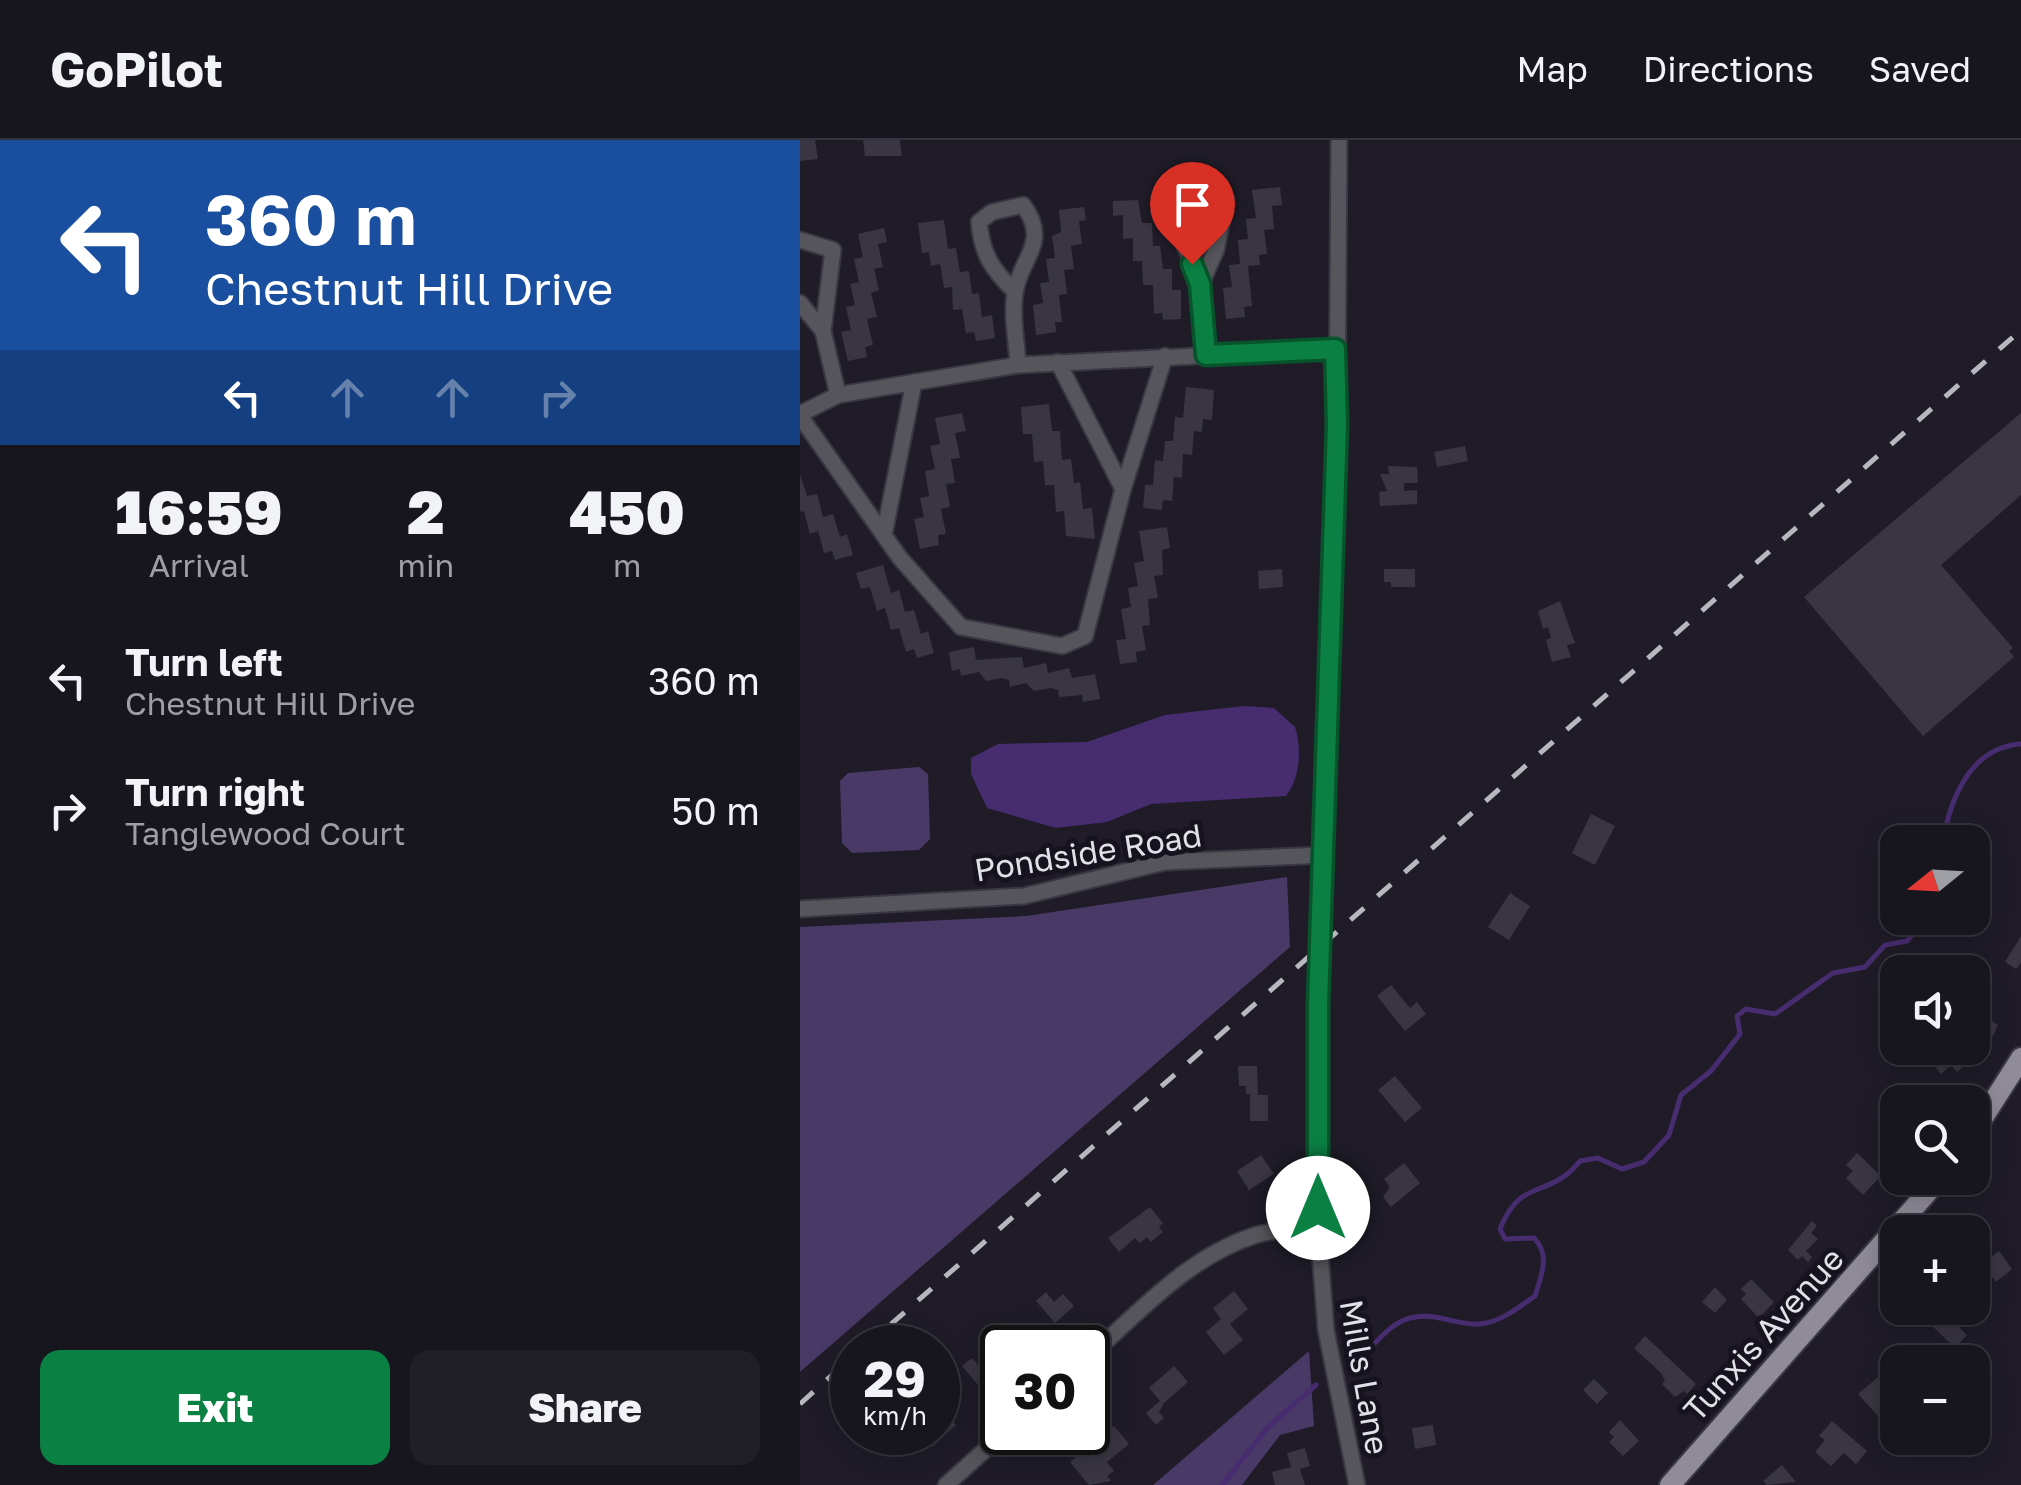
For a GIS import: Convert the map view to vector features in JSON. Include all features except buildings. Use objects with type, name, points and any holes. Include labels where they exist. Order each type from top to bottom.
[{"type":"main road","points":[[1990,1107],[2021,1058]]},
{"type":"main road","name":"Tunxis Avenue","points":[[1670,1485],[1925,1195]]},
{"type":"street","name":"Mills Lane","points":[[1339,140],[1318,1227],[1326,1330],[1356,1485]]},
{"type":"street","points":[[1200,284],[1226,218],[1226,200],[1214,190],[1188,193],[1174,204],[1173,218],[1200,284],[1206,355]]},
{"type":"street","points":[[1015,292],[990,268],[982,249],[979,222],[992,212],[1023,204],[1035,221],[1034,248],[1015,292],[1018,365]]},
{"type":"street","points":[[800,240],[833,250],[835,265],[823,331],[838,395]]},
{"type":"street","points":[[800,303],[823,331]]},
{"type":"street","points":[[1165,356],[1123,489],[1085,636],[1062,646],[961,627],[884,535],[800,415],[838,395],[1018,365],[1165,356],[1335,349]]},
{"type":"street","points":[[1058,362],[1123,489]]},
{"type":"street","points":[[884,535],[914,382]]},
{"type":"street","name":"Pondside Road","points":[[800,909],[1024,896],[1164,862],[1324,855]]},
{"type":"street","points":[[1110,1338],[1174,1280],[1220,1248],[1260,1233],[1318,1227]]},
{"type":"street","points":[[946,1485],[980,1454]]},
{"type":"shaded area","points":[[1243,706],[1274,708],[1295,727],[1298,763],[1286,796],[1151,804],[1107,822],[1056,828],[987,808],[971,774],[971,758],[998,744],[1087,742],[1165,715]]},
{"type":"shaded area","points":[[919,767],[928,774],[930,839],[919,850],[852,853],[842,843],[840,781],[848,773]]},
{"type":"shaded area","points":[[1287,877],[1290,947],[854,1325],[830,1325],[830,1346],[800,1372],[800,927],[1026,916]]},
{"type":"shaded area","points":[[1309,1351],[1314,1426],[1280,1435],[1242,1485],[1153,1485]]},
{"type":"waterway","points":[[1947,825],[1958,792],[1976,765],[1989,754],[2021,744]]},
{"type":"waterway","points":[[1348,1365],[1393,1327],[1410,1318],[1428,1316],[1488,1323],[1535,1296],[1543,1266],[1539,1245],[1534,1238],[1505,1239],[1500,1229],[1517,1202],[1557,1181],[1580,1161],[1598,1158],[1622,1169],[1644,1162],[1669,1135],[1681,1095],[1711,1071],[1740,1034],[1737,1016],[1746,1009],[1775,1014],[1833,973],[1865,967],[1885,945],[1907,941],[1912,935]]},
{"type":"waterway","points":[[1222,1485],[1267,1428],[1316,1385]]},
{"type":"railway","points":[[890,1325],[2021,330]]},
{"type":"railway","points":[[800,1404],[830,1377]]},
{"type":"route","points":[[1192,264],[1200,284],[1206,355],[1335,349],[1337,424],[1323,944],[1318,1005],[1318,1208]]}]
